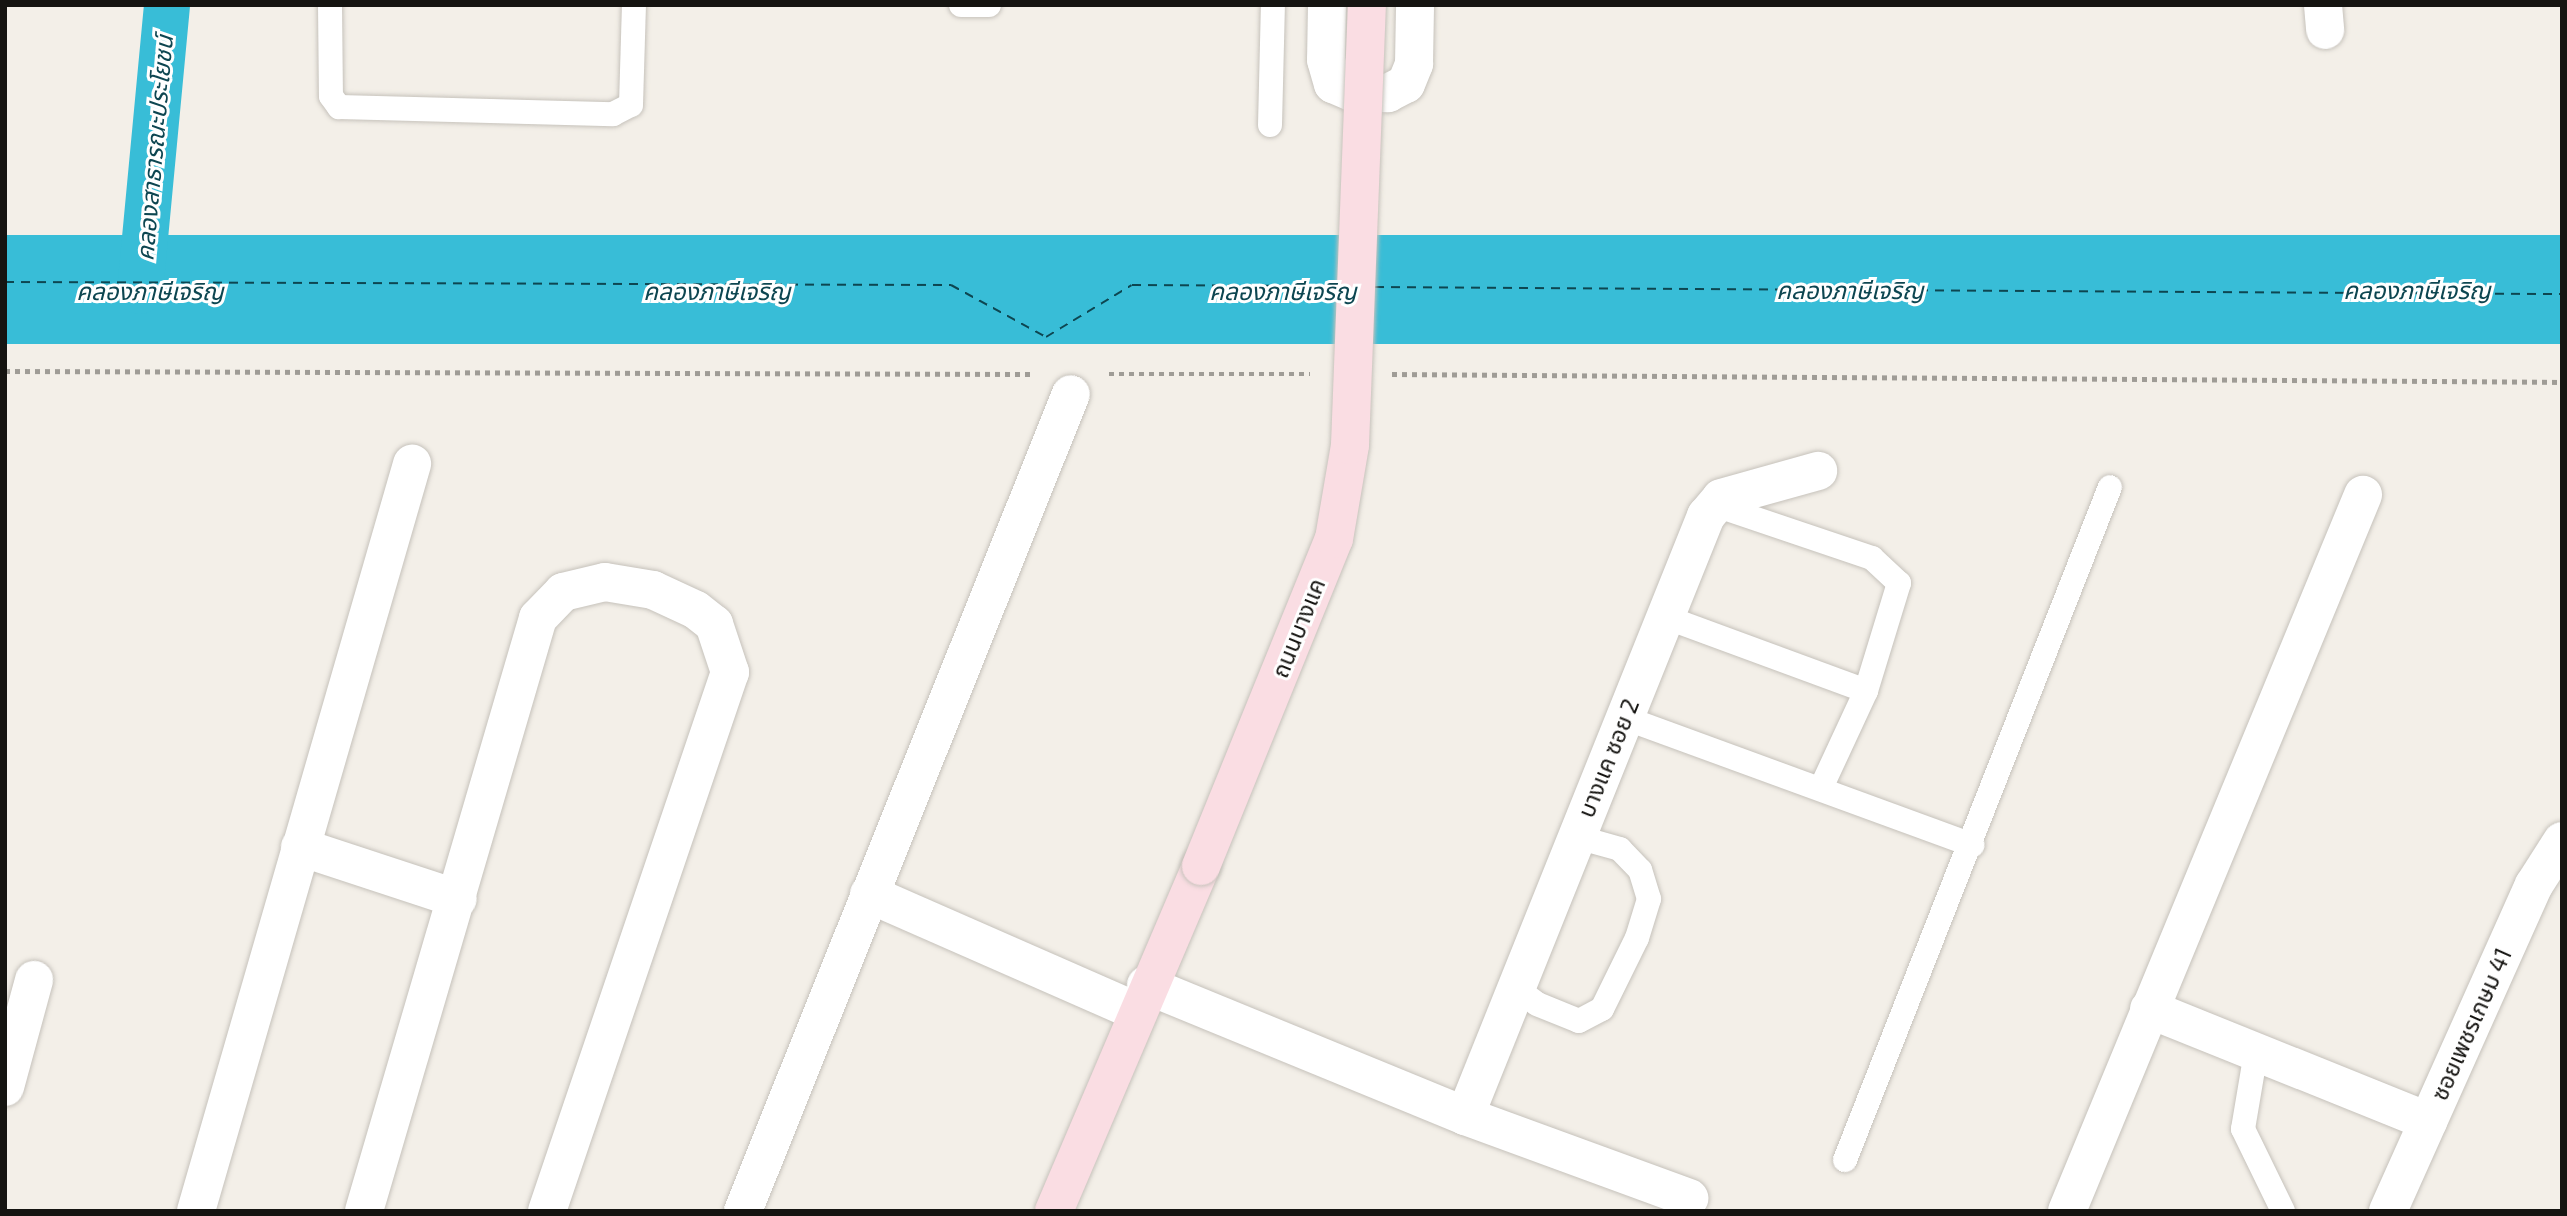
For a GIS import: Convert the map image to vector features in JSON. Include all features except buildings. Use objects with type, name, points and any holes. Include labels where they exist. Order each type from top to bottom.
[{"type":"main road","name":"ถนนบางแค","points":[[1054,1211],[1334,539],[1350,445],[1367,5]]},
{"type":"street","points":[[1327,5],[1325,60],[1334,84],[1352,92],[1388,93],[1406,84],[1414,64],[1415,5]]},
{"type":"street","points":[[743,1211],[869,894],[1060,384]]},
{"type":"street","points":[[196,1211],[412,464]]},
{"type":"street","points":[[1715,505],[1818,471]]},
{"type":"street","points":[[2067,1211],[2363,495]]},
{"type":"street","name":"บางแค ซอย 2","points":[[1465,1116],[1665,617],[1715,505]]},
{"type":"street","points":[[364,1211],[458,899],[538,618],[548,603],[582,586],[630,585],[675,599],[714,624],[730,672],[547,1211]]},
{"type":"street","name":"ซอยเพชรเกษม 41","points":[[2389,1211],[2534,885],[2562,841]]},
{"type":"street","points":[[300,847],[458,899]]},
{"type":"street","points":[[869,894],[1141,998],[1689,1198]]},
{"type":"street","points":[[5,1087],[34,980]]},
{"type":"street","points":[[2149,1009],[2428,1121]]},
{"type":"lane","points":[[330,5],[331,96],[340,107],[613,114],[631,105],[634,5]]},
{"type":"lane","points":[[961,5],[989,5]]},
{"type":"lane","points":[[1270,125],[1273,5]]},
{"type":"lane","points":[[1845,1160],[1972,845],[2110,487]]},
{"type":"lane","points":[[1715,505],[1872,558],[1899,583],[1866,691],[1822,786]]},
{"type":"lane","points":[[1665,617],[1866,691]]},
{"type":"lane","points":[[1625,718],[1822,786],[1972,845]]},
{"type":"lane","points":[[1516,988],[1537,1004],[1579,1021],[1602,1009],[1637,938],[1649,899],[1640,870],[1620,849],[1577,837]]},
{"type":"lane","points":[[2256,1052],[2243,1129],[2283,1211]]},
{"type":"path","points":[[5,371],[1060,384]]},
{"type":"path","points":[[1104,374],[1320,374]]},
{"type":"path","points":[[1387,374],[2562,382]]},
{"type":"water","name":"คลองภาษีเจริญ","points":[[5,235],[2562,235],[2562,344],[5,344]]},
{"type":"waterway","name":"คลองสาธารณะประโยชน์","points":[[140,291],[167,5]]},
{"type":"ferry route","points":[[5,282],[951,285],[1046,337],[1132,285],[1338,286]]},
{"type":"ferry route","points":[[1375,287],[2562,294]]}]
